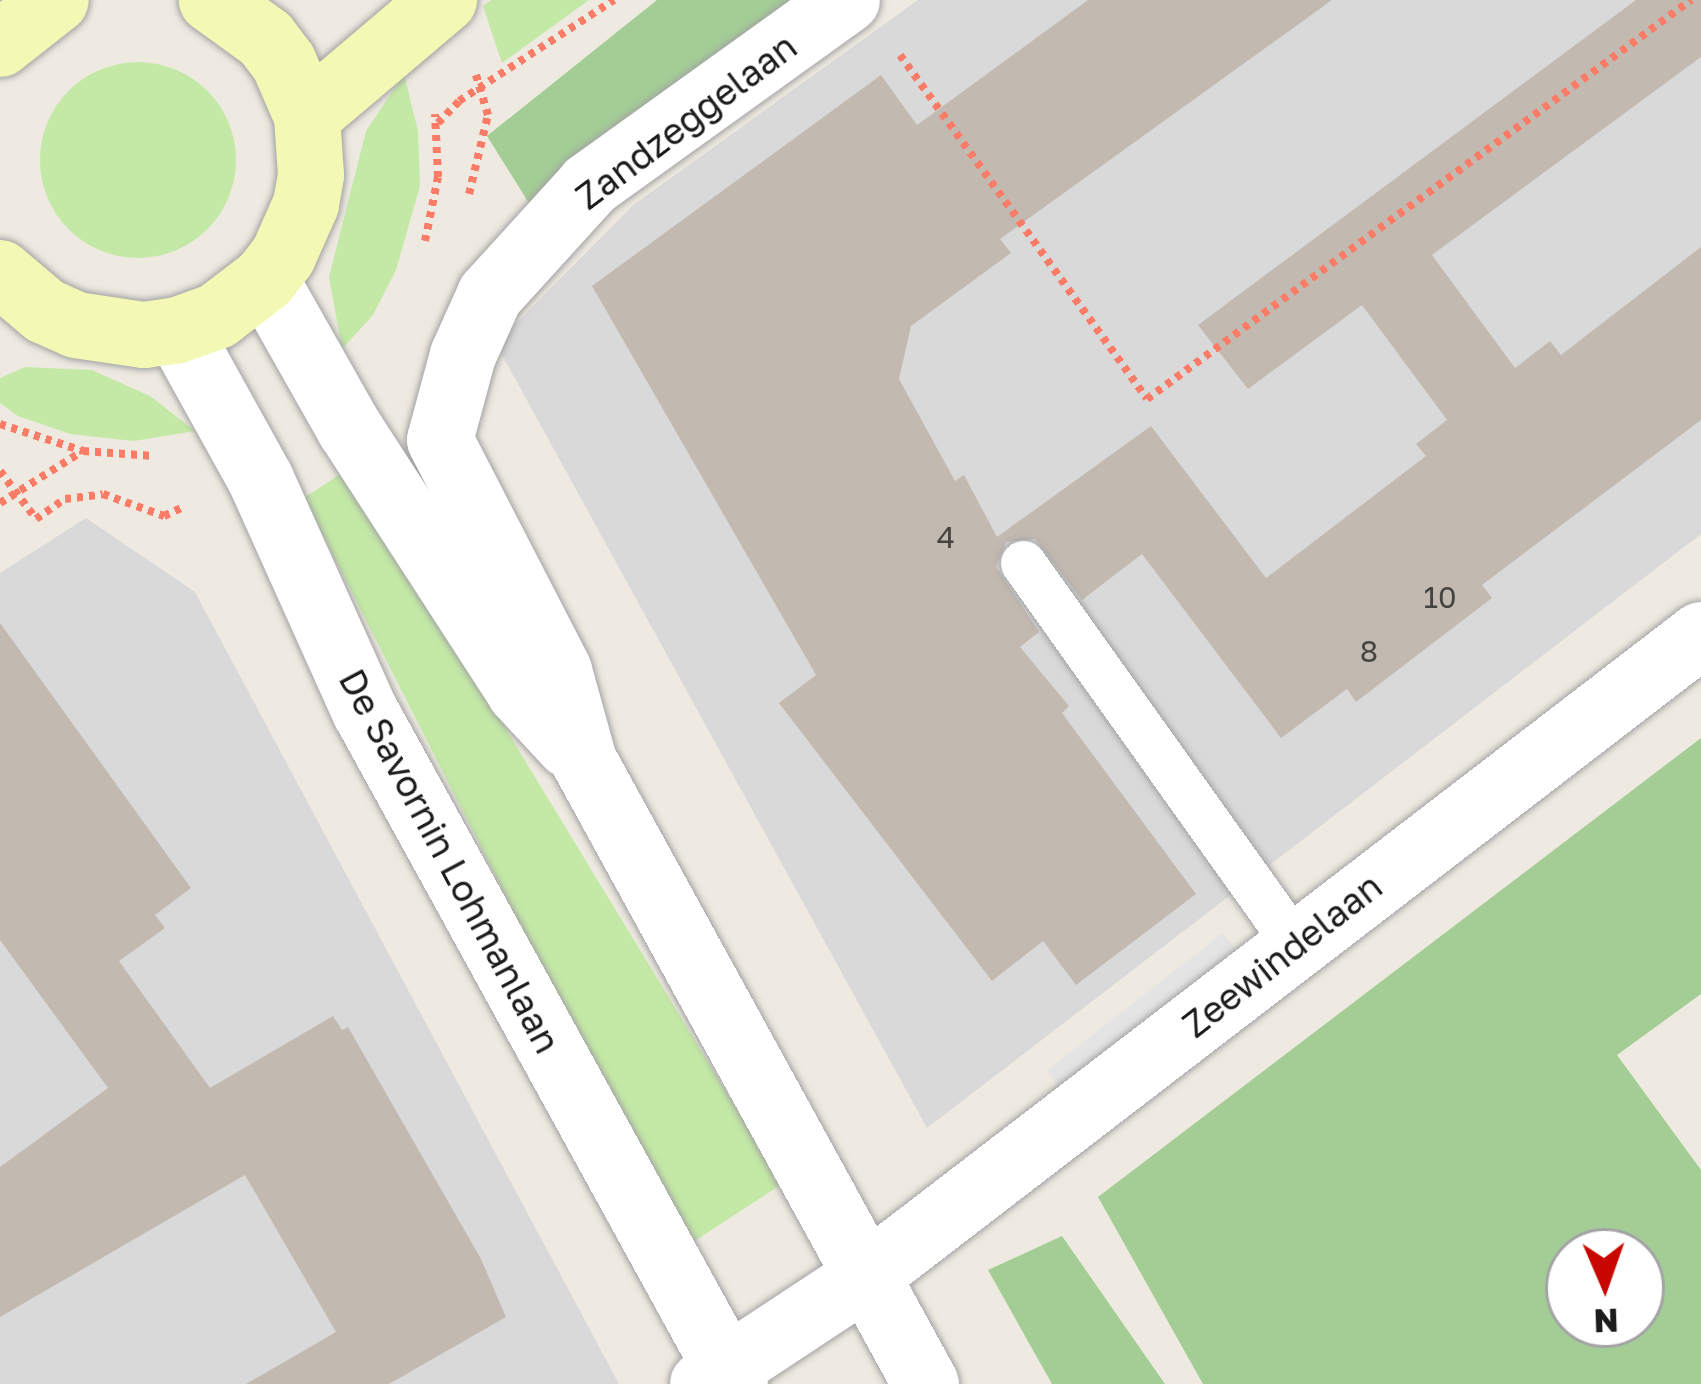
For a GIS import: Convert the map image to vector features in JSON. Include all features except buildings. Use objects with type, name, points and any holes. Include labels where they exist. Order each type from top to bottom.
[{"type":"main road","points":[[2,38],[56,0]]},
{"type":"main road","points":[[15,309],[110,333],[178,331],[217,316],[265,279],[283,256],[306,204],[311,175],[308,116],[284,63],[244,6]]},
{"type":"main road","points":[[308,116],[427,14]]},
{"type":"street","name":"Zandzeggelaan","points":[[584,761],[559,671],[440,440],[463,355],[490,296],[590,185],[867,19]]},
{"type":"street","points":[[265,279],[350,428],[520,692],[584,761],[926,1384]]},
{"type":"street","name":"De Savornin Lohmanlaan","points":[[178,331],[261,480],[365,711],[722,1379]]},
{"type":"street","name":"Zeewindelaan","points":[[722,1379],[865,1277],[1701,635]]},
{"type":"lane","points":[[1023,563],[1295,944]]},
{"type":"path","points":[[437,124],[480,88],[614,0]]},
{"type":"path","points":[[867,19],[1147,399],[1690,0]]},
{"type":"path","points":[[418,261],[438,177],[427,14]]},
{"type":"path","points":[[467,204],[488,115],[475,68]]},
{"type":"path","points":[[0,424],[83,452],[146,457]]},
{"type":"path","points":[[0,503],[83,452]]},
{"type":"shaded area","points":[[918,0],[1701,0],[1701,534],[927,1128],[496,344],[632,206]]},
{"type":"shaded area","points":[[86,518],[195,592],[619,1384],[0,1384],[0,573]]},
{"type":"shaded area","points":[[1223,933],[1238,952],[1061,1090],[1046,1071]]},
{"type":"green space","points":[[491,0],[589,0],[502,63],[483,6]]},
{"type":"green space","points":[[657,0],[797,0],[532,208],[487,136]]},
{"type":"green space","points":[[138,62],[175,70],[207,91],[228,123],[236,160],[228,197],[207,229],[175,250],[138,258],[101,250],[69,229],[48,197],[40,160],[48,123],[69,91],[101,70]]},
{"type":"green space","points":[[404,74],[418,131],[420,186],[396,270],[373,315],[342,349],[329,277],[366,131]]},
{"type":"green space","points":[[25,367],[92,370],[150,396],[195,431],[134,441],[70,434],[18,416],[0,403],[0,378]]},
{"type":"green space","points":[[348,469],[782,1184],[684,1248],[304,498]]},
{"type":"green space","points":[[1701,738],[1701,994],[1617,1055],[1701,1170],[1701,1384],[1203,1384],[1098,1197]]},
{"type":"green space","points":[[1062,1236],[1165,1384],[1052,1384],[988,1270]]}]
